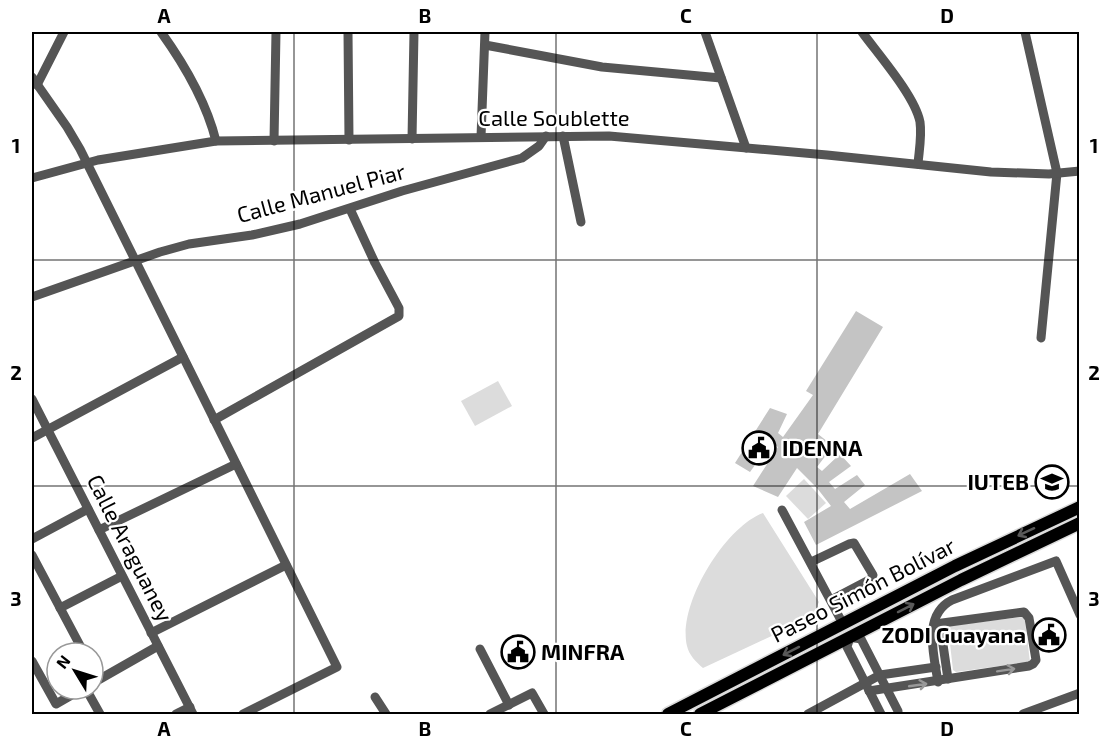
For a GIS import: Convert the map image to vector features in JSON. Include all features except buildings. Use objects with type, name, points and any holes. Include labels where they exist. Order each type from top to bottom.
[{"type":"main road","name":"Paseo Simón Bolívar","points":[[668,714],[955,566],[1080,507]]},
{"type":"main road","name":"Paseo Simón Bolívar","points":[[700,714],[962,580],[1080,523]]},
{"type":"main road","points":[[843,624],[850,637]]},
{"type":"street","points":[[64,32],[34,81],[67,126],[87,163],[337,666],[243,714]]},
{"type":"street","points":[[274,141],[276,32]]},
{"type":"street","points":[[348,32],[349,140]]},
{"type":"street","points":[[412,139],[414,32]]},
{"type":"street","points":[[481,137],[485,32]]},
{"type":"street","points":[[705,32],[746,148]]},
{"type":"street","points":[[862,32],[905,91],[916,111],[920,128],[918,164]]},
{"type":"street","points":[[1025,32],[1058,173],[1041,338]]},
{"type":"street","points":[[166,34],[204,105],[216,141]]},
{"type":"street","points":[[484,45],[602,68],[721,78]]},
{"type":"street","name":"Calle Soublette","points":[[32,178],[87,163],[216,141],[546,136],[644,137],[991,172],[1080,171]]},
{"type":"street","name":"Calle Manuel Piar","points":[[32,297],[189,244],[252,235],[300,224],[402,191],[522,158],[539,146],[546,136]]},
{"type":"street","points":[[563,136],[581,222]]},
{"type":"street","points":[[214,420],[399,316],[400,310],[397,302],[375,263],[350,209]]},
{"type":"street","points":[[32,438],[183,357]]},
{"type":"street","name":"Calle Araguaney","points":[[32,399],[191,711]]},
{"type":"street","points":[[99,530],[236,464]]},
{"type":"street","points":[[32,538],[88,509]]},
{"type":"street","points":[[782,510],[843,624]]},
{"type":"street","points":[[811,562],[854,543],[873,575],[871,579],[831,600]]},
{"type":"street","points":[[32,555],[78,641]]},
{"type":"street","points":[[943,680],[936,667],[931,633],[938,613],[947,603],[1056,561],[1080,615]]},
{"type":"street","points":[[151,633],[286,565]]},
{"type":"street","points":[[60,608],[122,576]]},
{"type":"street","points":[[867,687],[887,689],[1032,666],[1035,662],[1036,655],[1026,612],[1017,611],[935,624]]},
{"type":"street","points":[[935,624],[941,631],[943,680]]},
{"type":"street","points":[[881,714],[847,647],[850,637],[861,639],[898,714]]},
{"type":"street","points":[[105,677],[158,646]]},
{"type":"street","points":[[480,649],[509,705]]},
{"type":"street","points":[[32,661],[45,684]]},
{"type":"street","points":[[808,714],[867,687],[880,675],[936,667]]},
{"type":"street","points":[[490,714],[532,693],[544,714]]},
{"type":"street","points":[[1023,714],[1080,693]]},
{"type":"street","points":[[375,697],[386,714]]},
{"type":"street","points":[[92,701],[100,714]]},
{"type":"street","points":[[176,714],[191,711]]},
{"type":"shaded area","points":[[498,381],[512,406],[475,426],[461,401]]},
{"type":"shaded area","points":[[804,479],[826,503],[808,519],[786,496]]},
{"type":"shaded area","points":[[763,513],[819,602],[812,617],[703,668],[693,658],[687,646],[686,629],[689,610],[707,569],[720,550],[748,521]]},
{"type":"shaded area","points":[[1023,617],[1030,662],[956,672],[953,670],[948,626]]},
{"type":"place","name":"IDENNA","points":[[759,448]]},
{"type":"place","name":"IUTEB","points":[[1052,482]]},
{"type":"place","name":"ZODI Guayana","points":[[1049,635]]},
{"type":"place","name":"MINFRA","points":[[518,652]]}]
